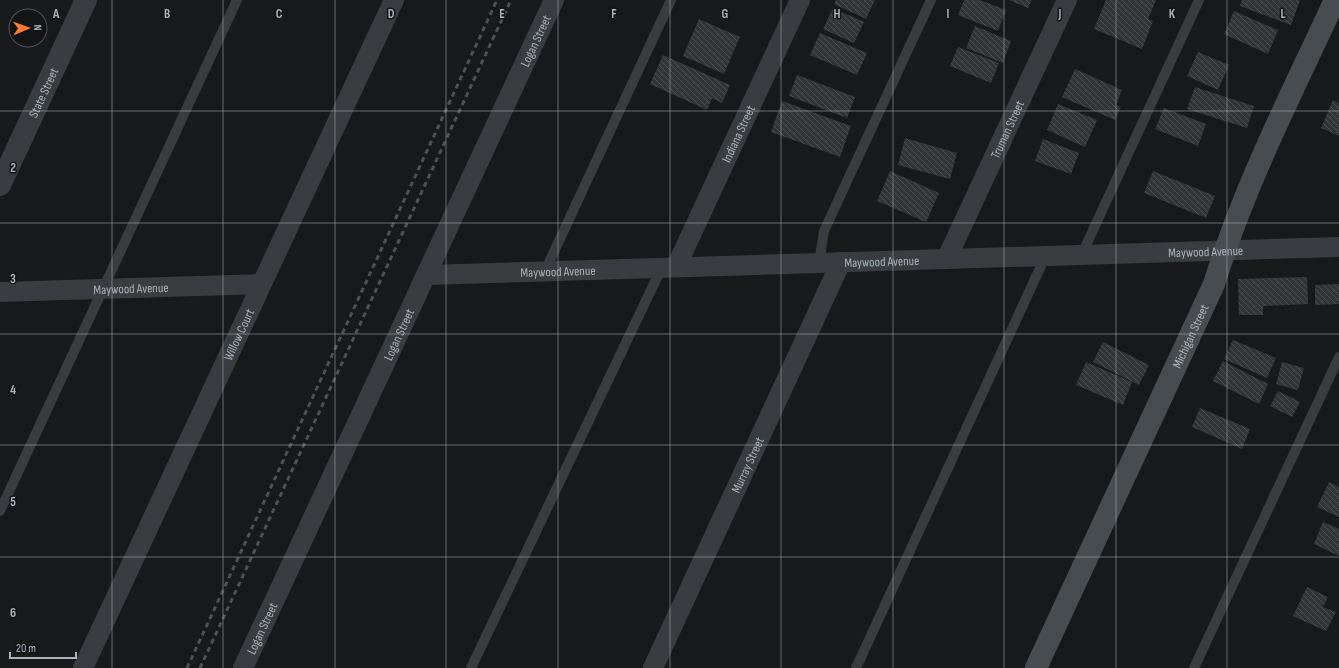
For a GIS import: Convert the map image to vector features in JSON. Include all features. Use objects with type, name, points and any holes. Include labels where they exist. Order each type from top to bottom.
[{"type":"main road","name":"Michigan Street","points":[[1036,668],[1214,284],[1244,198],[1335,0]]},
{"type":"street","name":"State Street","points":[[2,176],[86,0]]},
{"type":"street","name":"Willow Court","points":[[83,668],[394,0]]},
{"type":"street","name":"Logan Street","points":[[243,668],[554,0]]},
{"type":"street","name":"Indiana Street","points":[[669,267],[800,0]]},
{"type":"street","name":"Truman Street","points":[[946,258],[1067,0]]},
{"type":"street","name":"Maywood Avenue","points":[[426,275],[1339,247]]},
{"type":"street","name":"Murray Street","points":[[653,668],[841,262]]},
{"type":"street","name":"Maywood Avenue","points":[[0,292],[261,284]]},
{"type":"lane","points":[[0,511],[237,0]]},
{"type":"lane","points":[[545,271],[671,0]]},
{"type":"lane","points":[[819,263],[824,231],[931,0]]},
{"type":"lane","points":[[1082,254],[1199,0]]},
{"type":"lane","points":[[856,668],[1046,255]]},
{"type":"lane","points":[[471,668],[669,267]]},
{"type":"lane","points":[[1194,668],[1339,357]]},
{"type":"building","points":[[836,0],[875,0],[866,19],[834,4]]},
{"type":"building","points":[[964,0],[980,0],[1006,10],[998,31],[958,15]]},
{"type":"building","points":[[1009,0],[1032,0],[1028,8]]},
{"type":"building","points":[[1106,0],[1156,0],[1148,19],[1153,21],[1142,49],[1094,29]]},
{"type":"building","points":[[1242,0],[1300,0],[1291,25],[1240,6]]},
{"type":"building","points":[[833,8],[864,22],[854,43],[823,29]]},
{"type":"building","points":[[1234,11],[1278,30],[1268,54],[1224,34]]},
{"type":"building","points":[[699,19],[740,37],[724,74],[683,56]]},
{"type":"building","points":[[975,26],[1011,41],[1003,63],[966,48]]},
{"type":"building","points":[[820,33],[867,53],[857,75],[810,55]]},
{"type":"building","points":[[958,47],[999,63],[991,83],[950,66]]},
{"type":"building","points":[[1198,52],[1229,65],[1218,90],[1187,76]]},
{"type":"building","points":[[663,55],[730,85],[722,103],[712,98],[707,110],[650,84]]},
{"type":"building","points":[[1075,69],[1122,90],[1116,105],[1121,107],[1115,120],[1062,97]]},
{"type":"building","points":[[797,75],[855,97],[847,118],[789,96]]},
{"type":"building","points":[[1195,87],[1254,106],[1247,128],[1187,109]]},
{"type":"building","points":[[1333,100],[1339,103],[1339,136],[1321,128]]},
{"type":"building","points":[[782,101],[851,126],[840,157],[771,132]]},
{"type":"building","points":[[1058,104],[1097,120],[1085,147],[1047,130]]},
{"type":"building","points":[[1164,108],[1206,124],[1198,146],[1155,129]]},
{"type":"building","points":[[905,138],[957,153],[950,179],[898,165]]},
{"type":"building","points":[[1043,139],[1079,153],[1071,174],[1035,161]]},
{"type":"building","points":[[890,171],[939,193],[926,222],[877,201]]},
{"type":"building","points":[[1153,171],[1215,196],[1206,218],[1144,193]]},
{"type":"building","points":[[1307,277],[1308,304],[1263,306],[1263,315],[1239,315],[1238,279]]},
{"type":"building","points":[[1339,284],[1339,304],[1315,305],[1315,285]]},
{"type":"building","points":[[1233,340],[1276,358],[1267,378],[1224,359]]},
{"type":"building","points":[[1103,342],[1149,365],[1139,385],[1093,362]]},
{"type":"building","points":[[1223,361],[1268,384],[1259,404],[1213,381]]},
{"type":"building","points":[[1086,362],[1132,382],[1123,405],[1076,385]]},
{"type":"building","points":[[1282,362],[1304,368],[1298,390],[1276,384]]},
{"type":"building","points":[[1278,391],[1300,402],[1292,417],[1270,406]]},
{"type":"building","points":[[1200,408],[1250,429],[1242,449],[1192,427]]},
{"type":"building","points":[[1329,482],[1339,487],[1339,517],[1317,507]]},
{"type":"building","points":[[1323,522],[1339,529],[1339,556],[1314,544]]},
{"type":"building","points":[[1307,587],[1328,597],[1323,607],[1336,612],[1326,631],[1293,616]]},
{"type":"railway","points":[[187,668],[497,0]]},
{"type":"railway","points":[[200,668],[511,0]]}]
